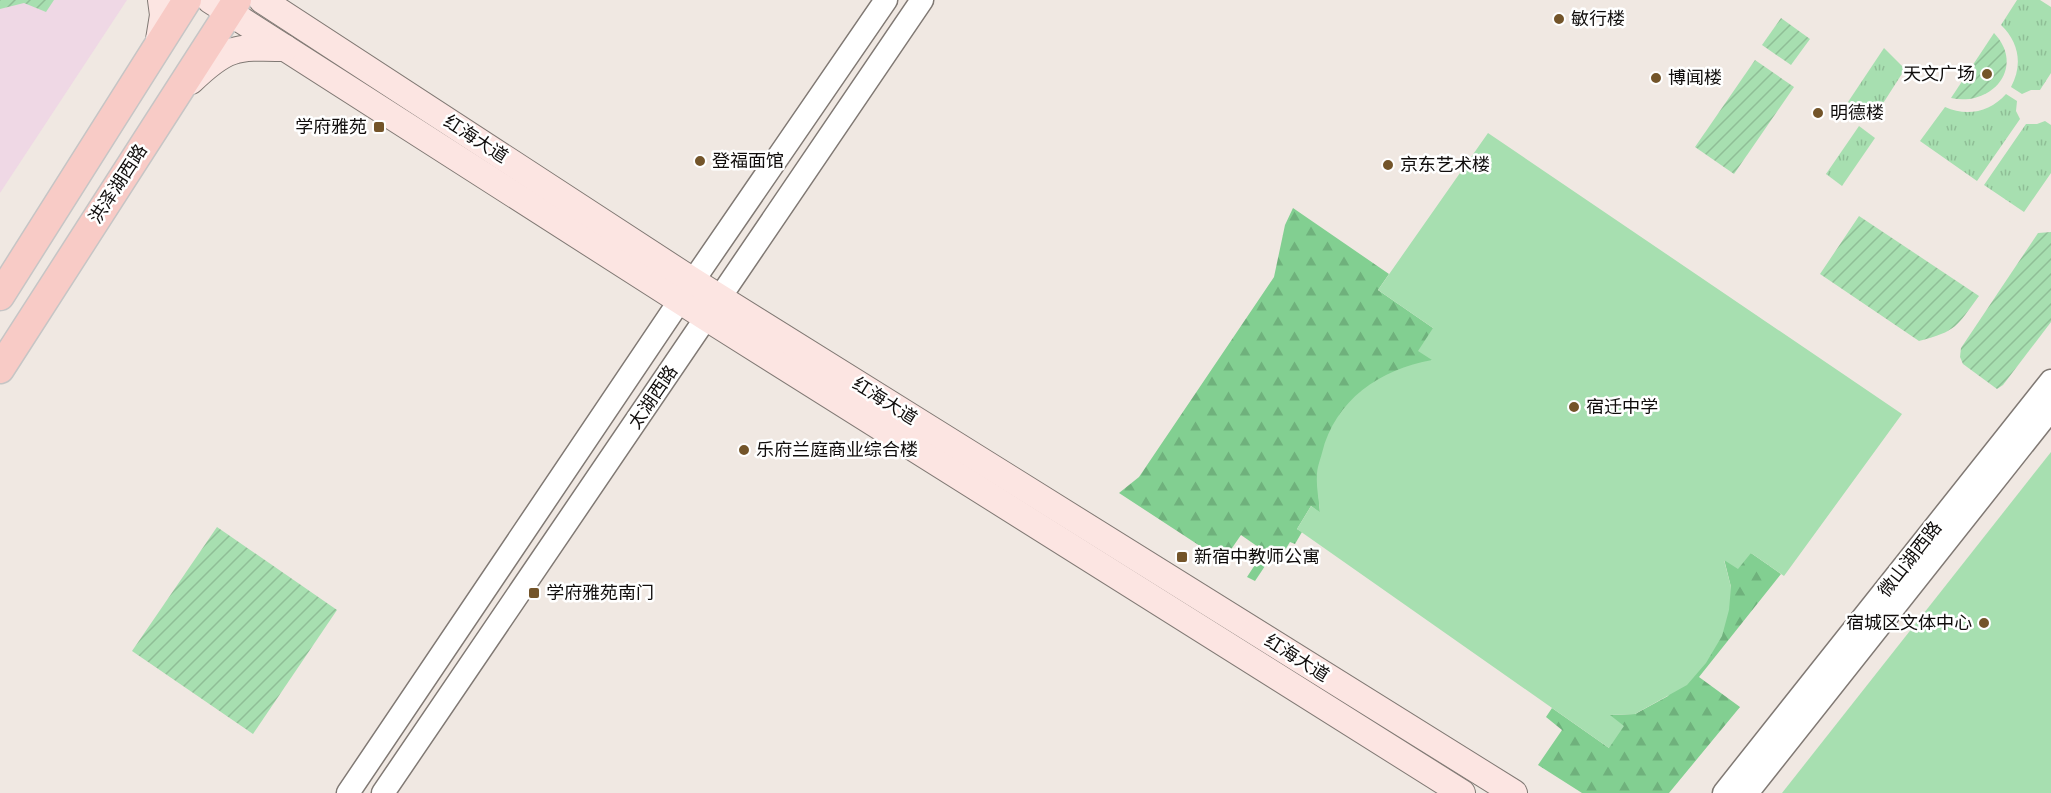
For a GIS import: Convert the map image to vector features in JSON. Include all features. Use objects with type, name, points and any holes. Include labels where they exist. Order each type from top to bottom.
[{"type":"main road","points":[[158,46],[163,15],[161,0]]},
{"type":"main road","points":[[0,296],[187,0]]},
{"type":"main road","name":"红海大道","points":[[262,0],[285,10],[687,291]]},
{"type":"main road","name":"红海大道","points":[[225,4],[285,48],[714,308],[1462,793]]},
{"type":"main road","name":"洪泽湖西路","points":[[0,369],[173,98],[225,4]]},
{"type":"main road","points":[[173,98],[212,61],[228,52],[241,48],[285,48]]},
{"type":"main road","points":[[125,99],[139,95],[148,98],[159,111],[158,122]]},
{"type":"main road","name":"红海大道","points":[[714,308],[1514,793]]},
{"type":"street","name":"太湖西路","points":[[348,793],[886,0]]},
{"type":"street","name":"太湖西路","points":[[383,793],[922,0]]},
{"type":"street","name":"微山湖西路","points":[[1724,793],[2051,381]]},
{"type":"street","name":"微山湖西路","points":[[1747,793],[2051,409]]},
{"type":"shaded area","points":[[0,0],[127,0],[0,193]]},
{"type":"green space","points":[[0,0],[54,0],[46,12],[24,3],[0,9]]},
{"type":"green space","points":[[2017,0],[2040,0],[2051,7],[2051,73],[2040,90],[2031,90],[2022,94],[2011,87],[2017,70],[2017,54],[2012,39],[2001,25]]},
{"type":"green space","points":[[1781,18],[1810,39],[1791,65],[1762,45]]},
{"type":"green space","points":[[1994,33],[2003,46],[2007,59],[2000,82],[1980,96],[1966,99],[1951,98]]},
{"type":"green space","points":[[1884,48],[1905,69],[1873,119],[1848,102]]},
{"type":"green space","points":[[1755,60],[1794,87],[1734,174],[1695,147]]},
{"type":"green space","points":[[2006,94],[2017,101],[2016,111],[2020,119],[1977,181],[1920,141],[1945,107],[1962,112],[1978,111],[1993,105]]},
{"type":"green space","points":[[2045,121],[2051,125],[2051,173],[2024,212],[1984,185],[2026,124]]},
{"type":"green space","points":[[1859,126],[1875,138],[1842,186],[1826,174]]},
{"type":"green space","points":[[1488,133],[1902,414],[1784,576],[1751,553],[1738,569],[1724,560],[1731,587],[1729,610],[1722,636],[1706,663],[1687,685],[1635,714],[1610,715],[1624,726],[1609,748],[1297,529],[1311,506],[1320,512],[1317,472],[1328,434],[1337,417],[1362,390],[1378,379],[1413,364],[1432,360],[1418,351],[1433,328],[1378,290]]},
{"type":"green space","points":[[1293,208],[1389,274],[1378,290],[1433,328],[1432,360],[1317,474],[1320,513],[1311,506],[1297,529],[1302,532],[1295,544],[1290,542],[1280,558],[1273,554],[1255,581],[1247,577],[1264,551],[1241,535],[1223,561],[1119,493],[1139,477],[1274,277],[1285,225]]},
{"type":"green space","points":[[1859,216],[1979,296],[1949,331],[1919,341],[1820,274]]},
{"type":"green space","points":[[2051,232],[2051,322],[2003,385],[1997,389],[1963,364],[1960,357],[1961,348],[2038,233]]},
{"type":"green space","name":"宿城区文体中心","points":[[2051,452],[2051,793],[1782,793]]},
{"type":"green space","points":[[217,527],[337,610],[253,734],[132,651]]},
{"type":"green space","points":[[1751,553],[1781,574],[1699,677],[1740,707],[1669,793],[1582,793],[1538,765],[1562,730],[1546,717],[1552,708],[1609,748],[1609,715],[1635,714],[1668,696],[1731,587],[1724,559]]},
{"type":"place","name":"敏行楼","points":[[1559,19]]},
{"type":"place","name":"天文广场","points":[[1987,74]]},
{"type":"place","name":"博闻楼","points":[[1656,78]]},
{"type":"place","name":"明德楼","points":[[1818,113]]},
{"type":"place","name":"学府雅苑","points":[[379,127]]},
{"type":"place","name":"登福面馆","points":[[700,161]]},
{"type":"place","name":"京东艺术楼","points":[[1388,165]]},
{"type":"place","name":"宿迁中学","points":[[1574,407]]},
{"type":"place","name":"乐府兰庭商业综合楼","points":[[744,450]]},
{"type":"place","name":"新宿中教师公寓","points":[[1182,557]]},
{"type":"place","name":"学府雅苑南门","points":[[534,593]]},
{"type":"place","name":"宿城区文体中心","points":[[1984,623]]}]
